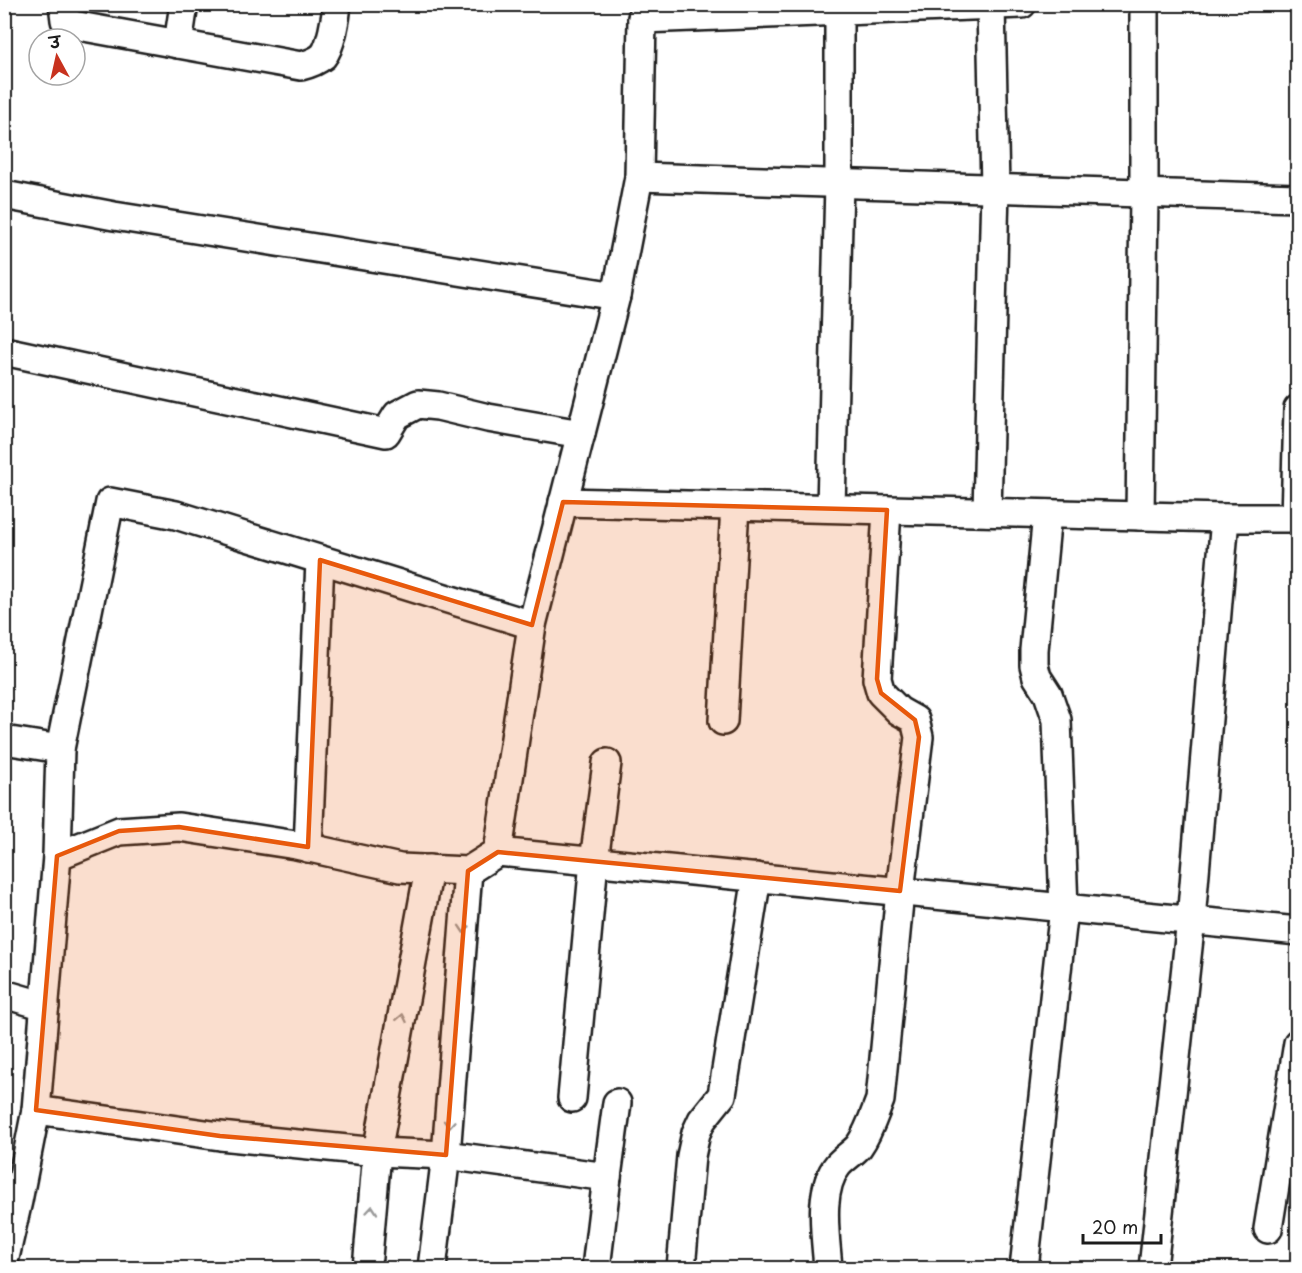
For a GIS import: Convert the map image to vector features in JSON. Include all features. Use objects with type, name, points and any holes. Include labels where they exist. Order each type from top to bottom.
[{"type":"street","points":[[63,4],[65,20],[73,25],[301,66],[325,54],[334,28],[338,4]]},
{"type":"street","points":[[178,44],[184,4]]},
{"type":"street","points":[[498,852],[532,626],[616,296],[639,177],[643,12],[839,12],[1022,4]]},
{"type":"street","points":[[1140,516],[1144,4]]},
{"type":"street","points":[[987,512],[995,188],[991,6]]},
{"type":"street","points":[[831,508],[839,183],[839,12]]},
{"type":"street","points":[[639,177],[1298,198]]},
{"type":"street","points":[[4,195],[126,218],[616,296]]},
{"type":"street","points":[[4,351],[386,433],[397,415],[418,404],[581,434]]},
{"type":"street","points":[[564,502],[1295,518],[1298,409]]},
{"type":"street","points":[[4,1262],[11,1200],[36,1110],[57,856],[60,749],[110,502],[176,515],[532,626]]},
{"type":"street","points":[[723,721],[735,506]]},
{"type":"street","points":[[828,1269],[824,1214],[828,1184],[837,1165],[858,1147],[871,1124],[880,1100],[900,891],[919,737],[915,720],[899,711],[881,693],[877,680],[887,510]]},
{"type":"street","points":[[1024,1269],[1064,908],[1058,720],[1048,694],[1037,677],[1034,665],[1047,514]]},
{"type":"street","points":[[1153,1269],[1191,920],[1225,518]]},
{"type":"street","points":[[308,848],[320,560]]},
{"type":"street","points":[[4,740],[60,749]]},
{"type":"street","points":[[572,1098],[594,861],[607,763]]},
{"type":"street","points":[[57,856],[119,831],[179,827],[308,848],[399,868],[468,871],[498,852],[1298,930]]},
{"type":"street","points":[[367,1269],[377,1152],[429,869]]},
{"type":"street","points":[[432,1269],[446,1155],[468,871]]},
{"type":"street","points":[[681,1269],[691,1156],[696,1133],[702,1120],[722,1095],[757,877]]},
{"type":"street","points":[[4,994],[45,1006]]},
{"type":"street","points":[[1268,1229],[1298,1043]]},
{"type":"street","points":[[596,1269],[617,1103]]},
{"type":"street","points":[[36,1110],[220,1136],[377,1152],[446,1155],[607,1177]]},
{"type":"highlighted area","points":[[563,502],[887,510],[877,679],[881,693],[915,720],[919,737],[900,891],[498,852],[468,871],[446,1155],[220,1136],[36,1110],[57,856],[119,831],[179,827],[308,847],[320,560],[532,625]]}]
